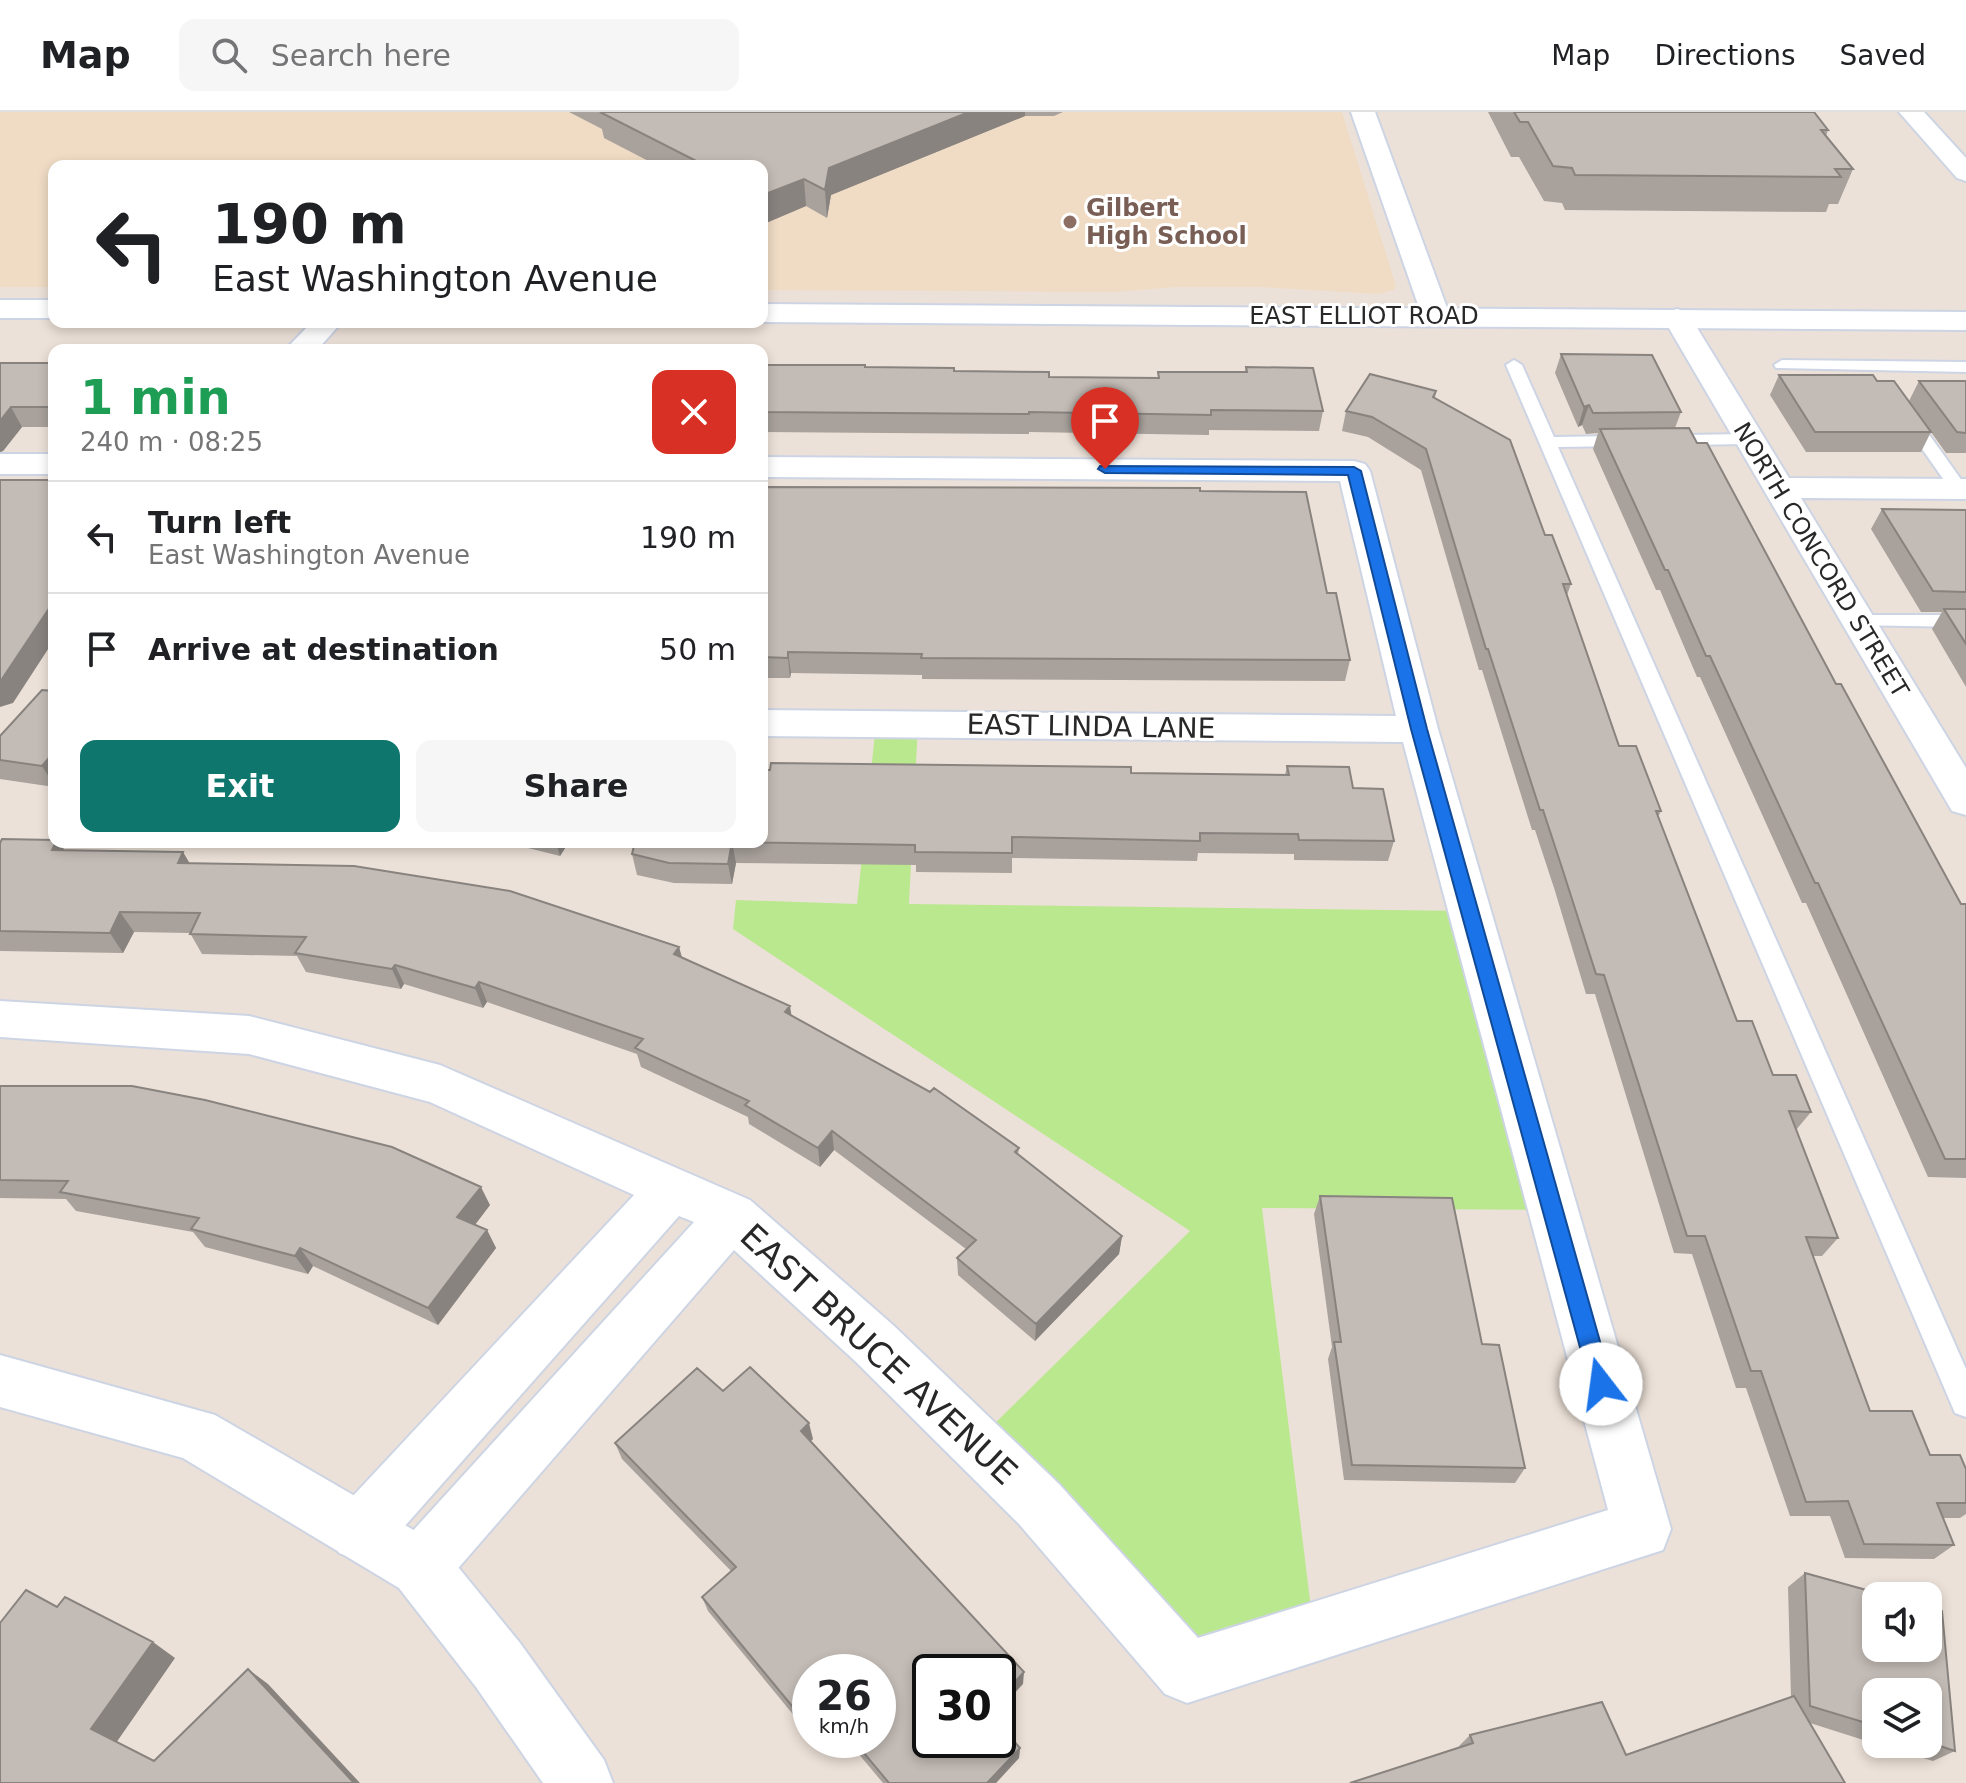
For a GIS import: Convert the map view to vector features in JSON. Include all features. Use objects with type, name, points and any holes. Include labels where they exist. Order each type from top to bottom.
[{"type":"street","points":[[1363,112],[1436,316]]},
{"type":"street","points":[[1911,112],[1966,173]]},
{"type":"street","points":[[0,309],[48,309]]},
{"type":"street","name":"EAST ELLIOT ROAD","points":[[768,313],[1966,321]]},
{"type":"street","name":"NORTH CONCORD STREET","points":[[1677,318],[1776,488],[1962,790]]},
{"type":"street","points":[[306,344],[322,328]]},
{"type":"street","points":[[0,464],[48,464]]},
{"type":"street","points":[[768,467],[1354,471],[1419,729]]},
{"type":"street","points":[[1776,488],[1963,489]]},
{"type":"street","name":"EAST LINDA LANE","points":[[768,723],[1419,729]]},
{"type":"street","name":"EAST BRUCE AVENUE","points":[[0,1019],[249,1035],[440,1085],[732,1216],[874,1343],[1039,1504],[1187,1672],[1642,1529],[1419,729]]},
{"type":"street","points":[[360,1532],[671,1189]]},
{"type":"street","points":[[420,1567],[732,1216]]},
{"type":"street","points":[[0,1381],[195,1434],[420,1567],[498,1665],[581,1783]]},
{"type":"lane","points":[[1514,365],[1966,1403]]},
{"type":"lane","points":[[1782,365],[1876,372],[1966,367]]},
{"type":"lane","points":[[1898,403],[1963,489]]},
{"type":"lane","points":[[1548,442],[1748,439]]},
{"type":"lane","points":[[1857,621],[1966,621]]},
{"type":"shaded area","name":"Gilbert High School","points":[[0,112],[1342,112],[1396,286],[1394,290],[1378,294],[1258,287],[1177,287],[1116,292],[768,290],[768,160],[48,160],[48,287],[0,287]]},
{"type":"green space","points":[[876,724],[918,724],[909,904],[1469,911],[1553,1210],[1262,1208],[1314,1633],[1187,1672],[975,1443],[1190,1231],[733,929],[736,900],[857,904]]},
{"type":"building","points":[[600,112],[969,112],[829,168],[825,190],[804,179],[768,193],[768,160],[694,160]]},
{"type":"building","points":[[1514,112],[1814,112],[1828,130],[1821,130],[1853,169],[1835,169],[1841,177],[1575,175],[1572,168],[1553,166],[1528,122],[1520,122]]},
{"type":"building","points":[[1561,354],[1652,355],[1681,412],[1593,413],[1589,405],[1584,407]]},
{"type":"building","points":[[0,363],[48,363],[48,407],[11,407],[0,421]]},
{"type":"building","points":[[768,365],[865,365],[954,368],[954,371],[1049,372],[1049,377],[1159,378],[1158,372],[1247,372],[1246,367],[1313,368],[1323,411],[1211,410],[1211,415],[768,412]]},
{"type":"building","points":[[1370,374],[1436,391],[1433,397],[1510,440],[1545,535],[1552,535],[1571,584],[1563,584],[1619,746],[1636,746],[1661,811],[1656,811],[1737,1021],[1752,1021],[1773,1075],[1796,1075],[1811,1112],[1789,1111],[1838,1238],[1806,1237],[1870,1411],[1912,1411],[1930,1455],[1960,1455],[1966,1469],[1966,1503],[1937,1503],[1954,1545],[1864,1544],[1848,1501],[1806,1502],[1761,1371],[1751,1371],[1705,1236],[1687,1236],[1604,975],[1596,974],[1486,649],[1426,449],[1372,417],[1346,411]]},
{"type":"building","points":[[1779,375],[1873,375],[1877,381],[1894,381],[1931,432],[1815,432]]},
{"type":"building","points":[[1919,381],[1966,381],[1966,433],[1957,432]]},
{"type":"building","points":[[1689,428],[1697,443],[1707,443],[1836,684],[1841,684],[1961,904],[1966,904],[1966,1159],[1945,1159],[1818,883],[1815,883],[1710,656],[1706,656],[1600,429]]},
{"type":"building","points":[[0,480],[48,480],[48,610],[0,682]]},
{"type":"building","points":[[768,487],[1200,488],[1200,491],[1306,492],[1327,593],[1336,593],[1350,660],[921,658],[922,654],[788,652],[788,658],[768,657]]},
{"type":"building","points":[[1882,509],[1966,510],[1966,592],[1933,591]]},
{"type":"building","points":[[1944,609],[1966,609],[1966,644]]},
{"type":"building","points":[[42,690],[48,690],[48,759],[42,766],[0,760],[0,736]]},
{"type":"building","points":[[771,763],[1131,767],[1131,773],[1289,775],[1287,766],[1349,767],[1353,788],[1383,789],[1394,841],[1299,840],[1298,834],[1200,833],[1200,841],[1012,837],[1012,853],[915,852],[915,845],[768,843],[768,770]]},
{"type":"building","points":[[2,839],[48,840],[48,848],[52,850],[183,852],[178,863],[354,866],[510,891],[679,947],[674,954],[790,1006],[785,1012],[930,1092],[934,1088],[1019,1148],[1015,1152],[1122,1236],[1036,1324],[957,1258],[976,1240],[832,1131],[818,1148],[745,1105],[749,1101],[635,1048],[643,1039],[479,982],[475,988],[395,965],[392,969],[295,953],[306,937],[190,934],[200,913],[120,912],[110,933],[0,931]]},
{"type":"building","points":[[634,848],[731,848],[728,864],[669,863],[632,854]]},
{"type":"building","points":[[0,1086],[132,1086],[205,1100],[392,1147],[481,1187],[457,1217],[487,1230],[428,1308],[300,1248],[295,1256],[191,1229],[199,1218],[60,1192],[68,1181],[0,1180]]},
{"type":"building","points":[[1320,1196],[1452,1198],[1482,1344],[1499,1345],[1525,1468],[1352,1465],[1334,1342],[1341,1342]]},
{"type":"building","points":[[750,1367],[809,1423],[801,1431],[1007,1654],[912,1654],[912,1758],[1011,1758],[987,1783],[889,1783],[868,1758],[896,1758],[896,1654],[792,1654],[792,1706],[702,1597],[736,1567],[615,1443],[697,1368],[723,1391]]},
{"type":"building","points":[[1805,1573],[1862,1589],[1862,1662],[1942,1662],[1942,1611],[1955,1751],[1942,1747],[1942,1678],[1862,1678],[1862,1722],[1810,1706]]},
{"type":"building","points":[[26,1590],[57,1607],[65,1597],[153,1642],[91,1729],[154,1761],[248,1669],[354,1783],[0,1783],[0,1623]]},
{"type":"building","points":[[1016,1663],[1024,1672],[1016,1681]]},
{"type":"building","points":[[1794,1696],[1845,1783],[1350,1783],[1473,1743],[1470,1735],[1602,1702],[1626,1755]]},
{"type":"place","name":"Gilbert High School","points":[[1070,222]]},
{"type":"route","points":[[1105,469],[1354,471],[1419,729],[1601,1384]]}]
